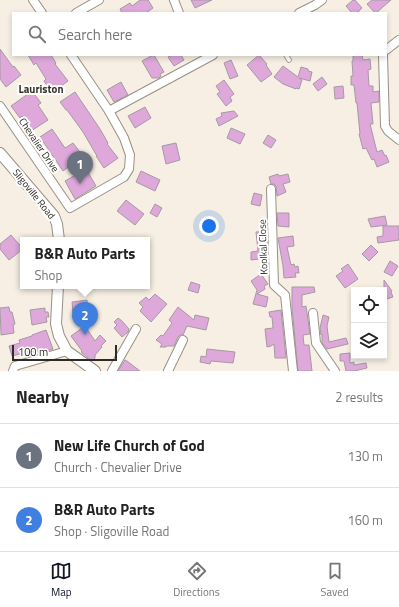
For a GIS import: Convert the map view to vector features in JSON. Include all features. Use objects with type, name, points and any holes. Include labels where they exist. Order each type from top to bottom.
[{"type":"street","points":[[33,0],[41,12]]},
{"type":"street","points":[[78,12],[98,0]]},
{"type":"street","points":[[174,0],[179,12]]},
{"type":"street","points":[[301,12],[322,0]]},
{"type":"street","points":[[387,49],[399,40]]},
{"type":"street","points":[[72,56],[109,111],[198,58],[208,56]]},
{"type":"street","points":[[383,56],[385,126],[388,131],[399,140]]},
{"type":"street","name":"Chevalier Drive","points":[[0,106],[70,208],[124,177],[129,169],[130,155],[124,138],[109,111]]},
{"type":"street","name":"Sligoville Road","points":[[0,153],[54,216],[57,224],[59,237]]},
{"type":"street","name":"Koolkal Close","points":[[271,189],[274,285],[285,295],[293,371]]},
{"type":"street","points":[[58,289],[56,324],[59,336],[67,351],[95,371]]},
{"type":"street","points":[[313,313],[316,343],[335,371]]},
{"type":"street","points":[[112,371],[136,329]]},
{"type":"street","points":[[168,371],[183,340]]},
{"type":"street","points":[[13,371],[14,366],[67,351]]},
{"type":"lane","points":[[287,56],[289,60]]},
{"type":"building","points":[[140,0],[148,0],[153,8],[147,12],[122,12],[120,9],[130,3],[132,6]]},
{"type":"building","points":[[191,0],[212,0],[195,8]]},
{"type":"building","points":[[355,0],[362,8],[358,12],[351,12],[346,6]]},
{"type":"building","points":[[372,0],[391,0],[377,12],[374,12],[367,4]]},
{"type":"building","points":[[0,49],[21,75],[6,87],[0,79]]},
{"type":"building","points":[[29,56],[52,56],[56,63],[55,64],[68,81],[52,93],[44,81],[46,79],[36,63],[34,65]]},
{"type":"building","points":[[151,56],[155,56],[164,72],[160,74],[161,76],[159,78],[152,78],[142,61]]},
{"type":"building","points":[[182,56],[184,60],[174,66],[168,57]]},
{"type":"building","points":[[260,56],[267,64],[266,65],[272,74],[261,82],[247,65]]},
{"type":"building","points":[[353,56],[362,56],[363,60],[370,59],[371,69],[368,70],[369,86],[373,86],[373,92],[379,91],[379,102],[371,103],[373,124],[370,124],[377,152],[382,150],[389,162],[377,167],[374,159],[372,160],[366,148],[363,149],[359,134],[357,103],[354,85],[351,85],[351,76],[353,76]]},
{"type":"building","points":[[231,60],[238,76],[230,79],[224,63]]},
{"type":"building","points":[[283,66],[298,77],[301,67],[308,69],[308,71],[312,72],[310,81],[299,78],[302,80],[299,89],[283,84],[274,77]]},
{"type":"building","points":[[322,77],[327,84],[318,91],[313,84]]},
{"type":"building","points":[[224,80],[234,94],[230,97],[232,101],[226,106],[217,94],[220,92],[216,86]]},
{"type":"building","points":[[121,82],[128,95],[114,102],[107,90]]},
{"type":"building","points":[[343,86],[344,98],[335,99],[334,87]]},
{"type":"building","points":[[32,91],[41,103],[38,105],[48,120],[31,131],[22,116],[20,118],[11,106]]},
{"type":"building","points":[[75,92],[100,129],[108,143],[107,144],[118,158],[104,168],[83,132],[60,102]]},
{"type":"building","points":[[145,107],[151,118],[135,128],[128,116]]},
{"type":"building","points":[[234,111],[238,116],[219,126],[216,119],[222,116],[221,113]]},
{"type":"building","points":[[231,128],[245,134],[240,144],[227,138]]},
{"type":"building","points":[[52,129],[65,148],[73,143],[83,156],[63,171],[40,137]]},
{"type":"building","points":[[268,135],[276,140],[271,148],[263,143]]},
{"type":"building","points":[[176,143],[180,160],[166,164],[162,146]]},
{"type":"building","points":[[86,169],[96,186],[75,199],[65,181]]},
{"type":"building","points":[[141,171],[160,180],[155,191],[136,182]]},
{"type":"building","points":[[278,174],[279,176],[288,174],[290,182],[283,184],[286,192],[277,196],[276,186],[271,184],[269,177]]},
{"type":"building","points":[[254,193],[262,195],[260,206],[251,204]]},
{"type":"building","points":[[126,200],[144,214],[135,225],[117,211]]},
{"type":"building","points":[[155,204],[162,208],[157,217],[150,213]]},
{"type":"building","points":[[277,213],[289,213],[289,227],[278,226]]},
{"type":"building","points":[[385,216],[387,225],[371,227],[368,219]]},
{"type":"building","points":[[383,226],[399,226],[399,240],[378,243],[377,237],[383,236]]},
{"type":"building","points":[[267,231],[268,258],[251,260],[251,252],[258,251],[256,232]]},
{"type":"building","points":[[11,235],[20,246],[20,251],[9,260],[0,249],[0,244]]},
{"type":"building","points":[[293,236],[294,246],[287,247],[291,265],[294,264],[295,267],[298,266],[299,273],[295,273],[296,277],[284,278],[278,238]]},
{"type":"building","points":[[371,245],[378,252],[369,261],[362,254]]},
{"type":"building","points":[[390,261],[398,266],[392,276],[384,272]]},
{"type":"building","points":[[348,264],[358,279],[345,288],[336,276],[343,271],[341,269]]},
{"type":"building","points":[[261,274],[268,284],[264,286],[265,289],[257,294],[268,297],[266,307],[253,304],[257,290],[251,281]]},
{"type":"building","points":[[384,280],[392,291],[393,297],[387,299],[387,287],[384,287]]},
{"type":"building","points":[[191,282],[200,285],[198,293],[188,290]]},
{"type":"building","points":[[292,287],[314,287],[315,292],[302,295],[302,307],[306,306],[310,334],[303,335],[304,345],[309,345],[312,371],[298,371],[292,308]]},
{"type":"building","points":[[155,294],[167,304],[151,322],[140,311],[143,307],[139,303],[146,297],[149,300]]},
{"type":"building","points":[[87,300],[88,311],[73,313],[72,302]]},
{"type":"building","points":[[9,307],[15,324],[13,325],[14,333],[1,335],[0,308]]},
{"type":"building","points":[[178,307],[194,320],[195,315],[209,318],[206,330],[187,326],[183,335],[178,337],[174,346],[160,347],[162,344],[156,340],[161,335],[163,336],[172,323],[169,320]]},
{"type":"building","points":[[45,308],[45,312],[48,312],[49,317],[46,317],[47,322],[32,325],[30,310]]},
{"type":"building","points":[[281,310],[286,358],[275,358],[274,344],[267,347],[265,329],[273,328],[272,317],[270,317],[269,312]]},
{"type":"building","points":[[323,315],[329,317],[327,326],[329,342],[346,338],[348,344],[327,349],[322,343],[320,328]]},
{"type":"building","points":[[118,318],[129,329],[128,332],[122,337],[114,328],[117,325],[114,322]]},
{"type":"building","points":[[85,326],[95,341],[100,335],[106,341],[101,346],[102,347],[92,361],[81,352],[82,351],[71,336]]},
{"type":"building","points":[[46,330],[53,349],[39,353],[38,351],[24,355],[23,353],[12,356],[9,346],[20,343],[19,340]]},
{"type":"building","points":[[207,349],[235,352],[233,363],[211,361],[210,364],[200,362],[201,356],[206,357]]},
{"type":"building","points":[[350,353],[350,363],[354,362],[354,365],[366,363],[367,368],[346,371],[344,361],[340,361],[340,354]]},
{"type":"building","points":[[125,360],[127,361],[140,371],[118,371]]},
{"type":"place","name":"New Life Church of God","points":[[80,184]]},
{"type":"place","name":"B&R Auto Parts","points":[[85,335]]},
{"type":"district","name":"Lauriston","points":[[41,89]]}]
